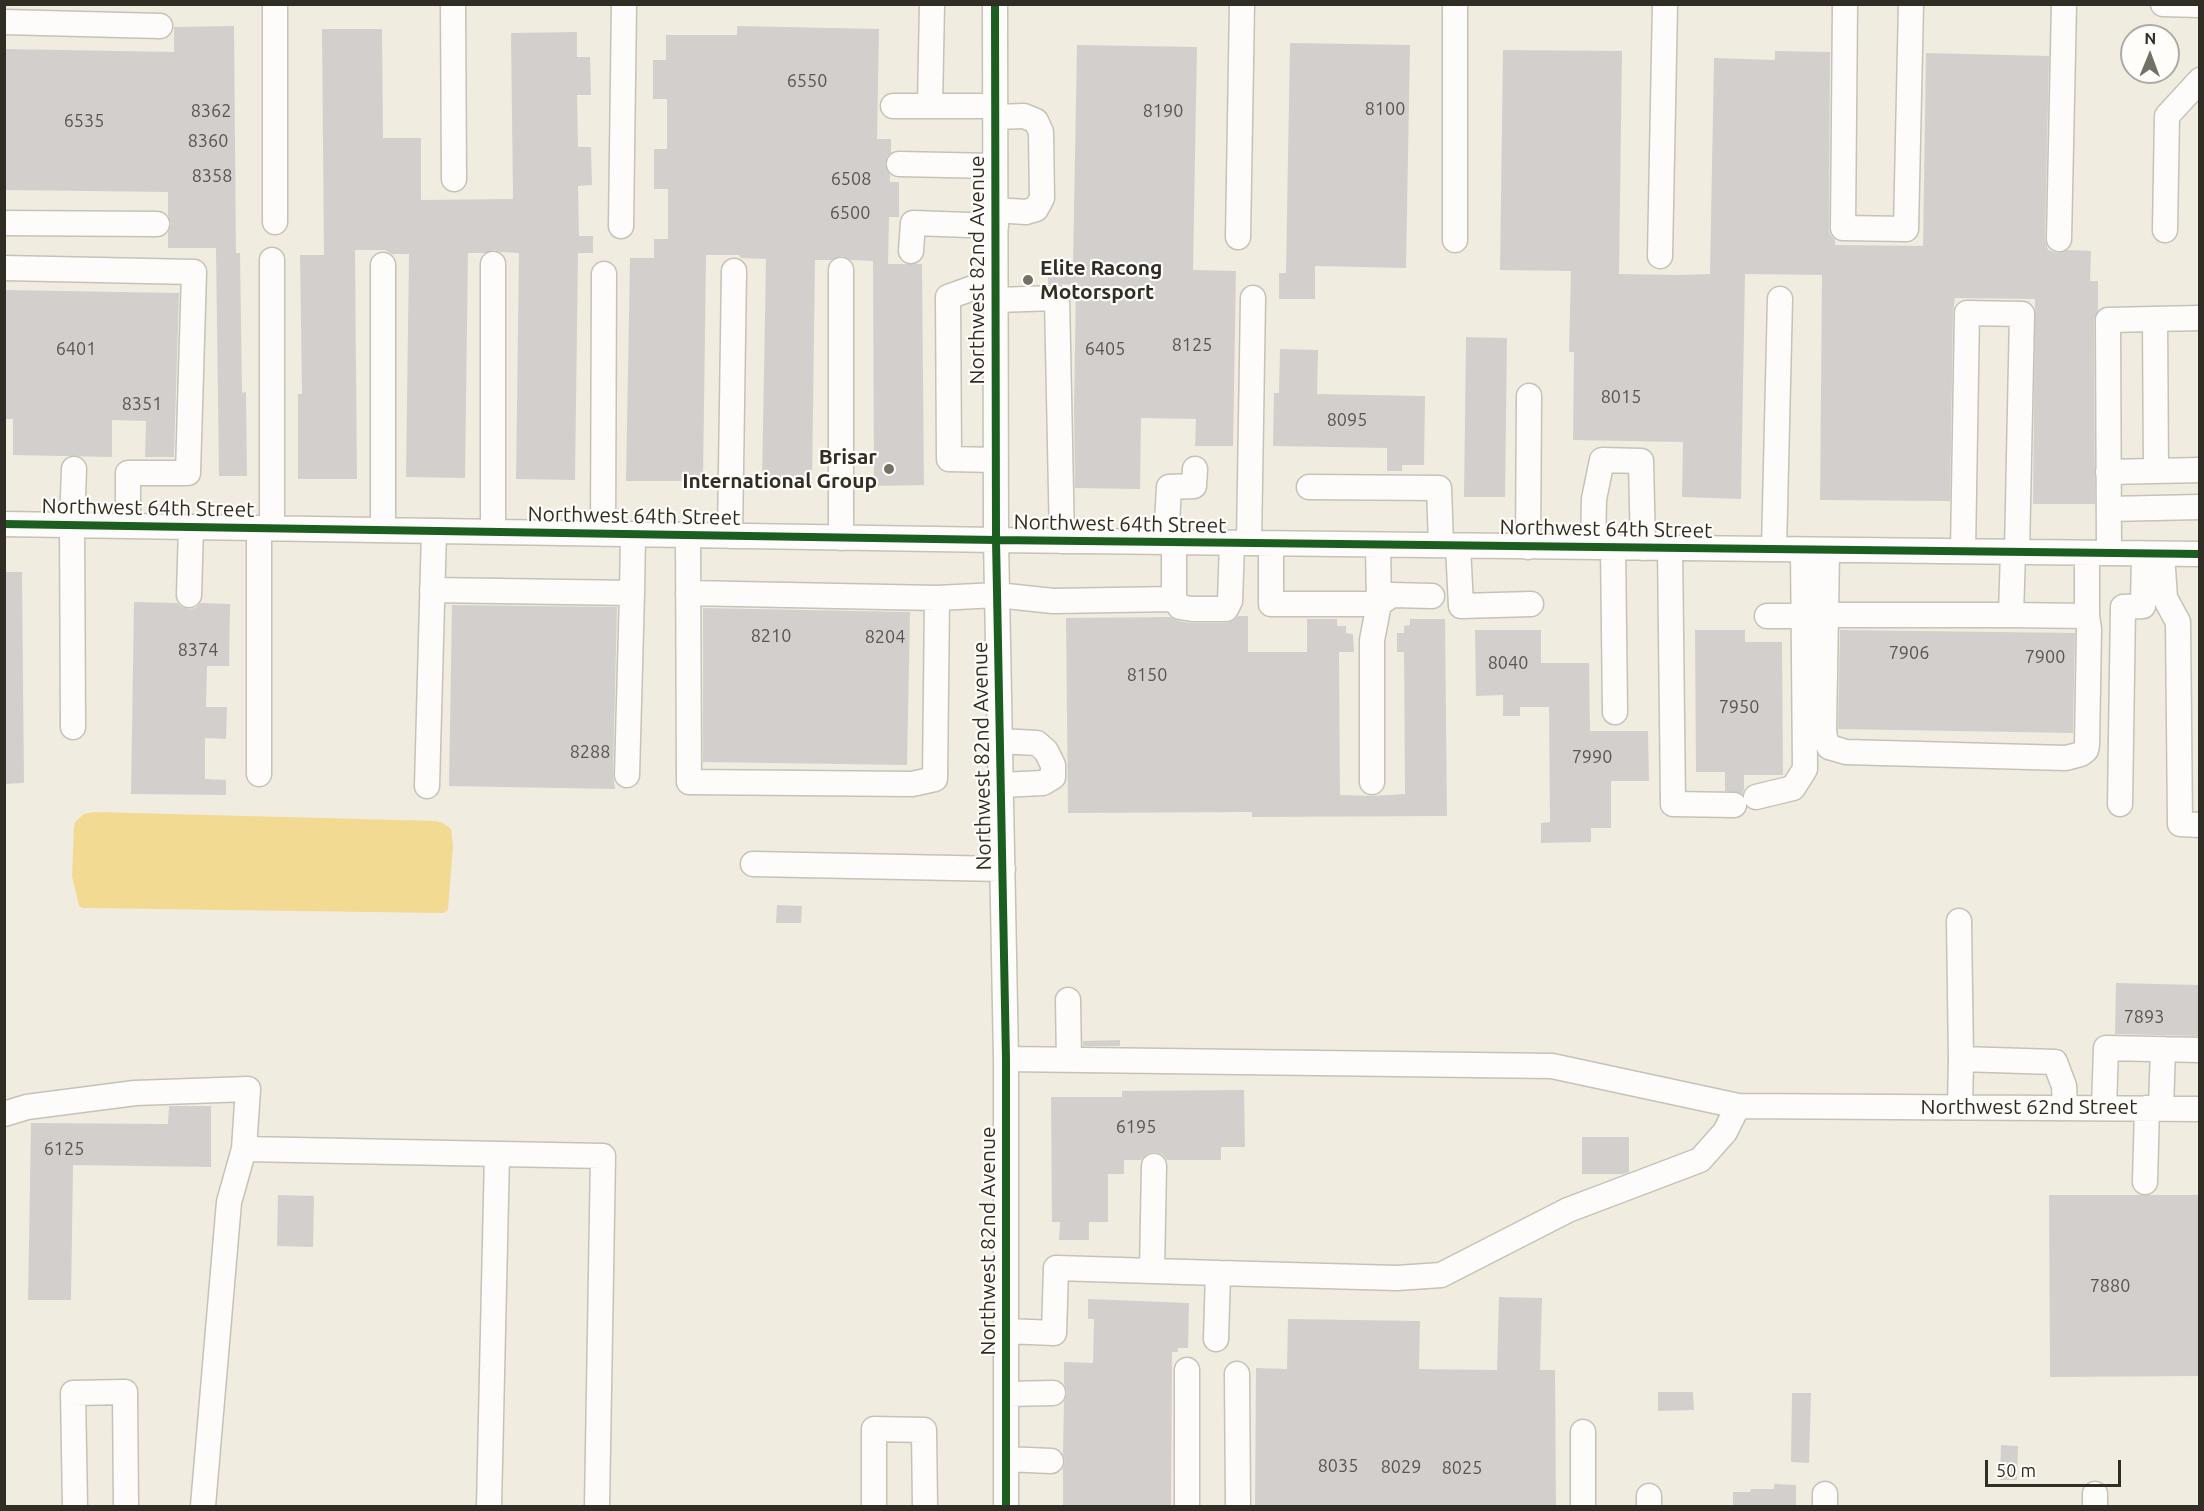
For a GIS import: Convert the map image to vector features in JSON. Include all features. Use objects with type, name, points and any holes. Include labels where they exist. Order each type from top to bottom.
[{"type":"street","points":[[275,4],[275,222]]},
{"type":"street","points":[[453,4],[454,179]]},
{"type":"street","points":[[621,226],[624,4]]},
{"type":"street","points":[[930,106],[932,4]]},
{"type":"street","name":"Northwest 82nd Avenue","points":[[995,4],[996,540],[1006,1059],[1006,1506]]},
{"type":"street","points":[[1238,237],[1242,4]]},
{"type":"street","points":[[1455,4],[1455,240]]},
{"type":"street","points":[[1660,255],[1665,4]]},
{"type":"street","points":[[1845,4],[1843,228],[1895,229],[1906,229],[1911,4]]},
{"type":"street","points":[[2059,239],[2064,4]]},
{"type":"street","points":[[2163,4],[2199,5]]},
{"type":"street","points":[[4,22],[111,14],[160,26]]},
{"type":"street","points":[[2165,230],[2167,116],[2199,80]]},
{"type":"street","points":[[893,106],[930,106],[1024,116],[1036,121],[1041,132],[1042,198],[1036,209],[995,218],[913,223],[910,251]]},
{"type":"street","points":[[899,164],[995,166]]},
{"type":"street","points":[[4,223],[157,224]]},
{"type":"street","points":[[259,774],[272,260]]},
{"type":"street","points":[[493,264],[493,532]]},
{"type":"street","points":[[383,265],[383,530]]},
{"type":"street","points":[[4,268],[194,272],[188,473],[128,473],[128,526]]},
{"type":"street","points":[[840,270],[841,538]]},
{"type":"street","points":[[730,536],[734,271]]},
{"type":"street","points":[[603,534],[604,274]]},
{"type":"street","points":[[996,460],[949,459],[948,297],[995,290],[1057,298],[1062,541]]},
{"type":"street","points":[[1195,469],[1194,486],[1169,486],[1174,599],[1180,607],[1226,609],[1250,543],[1253,298]]},
{"type":"street","points":[[1774,549],[1780,299]]},
{"type":"street","points":[[1963,551],[1967,313],[2022,314],[2011,615]]},
{"type":"street","points":[[1803,550],[1815,615],[1824,730],[1829,747],[1846,752],[2066,758],[2081,754],[2086,750],[2087,745],[2089,629],[2087,616],[2098,553],[2109,509],[2108,320],[2199,318]]},
{"type":"street","points":[[2155,319],[2156,471]]},
{"type":"street","points":[[1528,547],[1529,396]]},
{"type":"street","points":[[1615,712],[1603,547],[1594,499],[1602,460],[1641,461],[1643,548]]},
{"type":"street","points":[[73,727],[74,469]]},
{"type":"street","points":[[2108,472],[2199,470]]},
{"type":"street","points":[[1310,487],[1438,488],[1461,606],[1531,604]]},
{"type":"street","points":[[2109,509],[2199,507]]},
{"type":"street","name":"Northwest 64th Street","points":[[4,524],[841,538],[2199,554]]},
{"type":"street","points":[[189,595],[191,527]]},
{"type":"street","points":[[427,786],[434,531]]},
{"type":"street","points":[[627,775],[633,534]]},
{"type":"street","points":[[688,535],[689,782],[912,784],[935,779],[936,598]]},
{"type":"street","points":[[1250,543],[1271,604],[1378,604],[1392,595],[1432,596]]},
{"type":"street","points":[[1372,782],[1372,640],[1378,604],[1378,544]]},
{"type":"street","points":[[1670,548],[1673,804],[1745,801],[1792,788],[1805,769],[1815,615],[1827,550]]},
{"type":"street","points":[[2120,804],[2123,607],[2143,606],[2153,554]]},
{"type":"street","points":[[2153,554],[2165,598],[2178,622],[2180,824],[2199,825]]},
{"type":"street","points":[[432,590],[632,593]]},
{"type":"street","points":[[688,593],[936,598],[997,595],[1053,601],[1174,599]]},
{"type":"street","points":[[1767,616],[2087,616]]},
{"type":"street","points":[[1000,741],[1037,743],[1047,751],[1053,765],[1053,777],[1043,783],[1001,784]]},
{"type":"street","points":[[753,864],[1003,869]]},
{"type":"street","points":[[1959,921],[1960,1107]]},
{"type":"street","points":[[1068,1000],[1069,1060]]},
{"type":"street","points":[[2104,1107],[2106,1048],[2199,1050]]},
{"type":"street","points":[[2145,1182],[2163,1049]]},
{"type":"street","name":"Northwest 62nd Street","points":[[1006,1059],[1552,1066],[1738,1106],[2199,1109]]},
{"type":"street","points":[[1961,1059],[2055,1062],[2064,1086],[2065,1107]]},
{"type":"street","points":[[4,1114],[27,1107],[135,1093],[248,1089],[244,1149],[229,1202],[203,1506]]},
{"type":"street","points":[[1006,1331],[1054,1333],[1056,1268],[1397,1278],[1441,1275],[1568,1210],[1701,1160],[1725,1132],[1738,1106]]},
{"type":"street","points":[[244,1149],[603,1156],[597,1506]]},
{"type":"street","points":[[489,1506],[497,1154]]},
{"type":"street","points":[[1152,1271],[1154,1166]]},
{"type":"street","points":[[1216,1339],[1218,1273]]},
{"type":"street","points":[[1187,1370],[1187,1506]]},
{"type":"street","points":[[1237,1374],[1238,1506]]},
{"type":"street","points":[[75,1506],[73,1393],[124,1392],[126,1506]]},
{"type":"street","points":[[1006,1394],[1053,1393]]},
{"type":"street","points":[[874,1506],[874,1430],[924,1430],[924,1506]]},
{"type":"street","points":[[1583,1432],[1583,1506]]},
{"type":"street","points":[[1006,1459],[1050,1461]]},
{"type":"shaded area","points":[[94,812],[436,821],[451,829],[453,845],[448,910],[443,913],[84,908],[79,906],[72,876],[74,828],[75,822],[84,814]]},
{"type":"building","points":[[234,26],[236,253],[240,253],[242,393],[246,392],[247,476],[219,476],[216,248],[168,248],[168,232],[171,224],[168,215],[168,192],[4,190],[4,49],[174,52],[174,27]]},
{"type":"building","points":[[737,26],[879,29],[877,139],[891,139],[891,153],[885,164],[890,175],[890,182],[899,182],[899,217],[889,217],[888,264],[922,264],[924,485],[874,486],[873,261],[851,260],[842,256],[832,260],[815,260],[812,483],[762,482],[766,259],[741,258],[739,255],[706,255],[703,481],[626,481],[630,258],[654,258],[654,239],[668,239],[668,189],[654,189],[654,149],[667,149],[667,99],[653,99],[653,60],[666,60],[666,35],[737,35]]},
{"type":"building","points":[[322,29],[382,29],[383,138],[421,138],[421,200],[513,199],[511,33],[577,32],[577,57],[590,57],[591,95],[577,95],[578,147],[591,147],[592,185],[578,186],[579,236],[593,236],[593,253],[578,253],[575,480],[516,479],[519,253],[494,250],[485,253],[468,253],[465,478],[406,477],[409,254],[392,254],[385,250],[355,250],[357,479],[298,479],[298,394],[302,394],[300,255],[324,255]]},
{"type":"building","points":[[1290,43],[1410,45],[1406,268],[1315,266],[1315,299],[1279,299],[1279,273],[1286,273]]},
{"type":"building","points":[[1077,45],[1197,47],[1193,270],[1236,271],[1233,446],[1195,446],[1196,419],[1141,418],[1140,489],[1075,488],[1076,285],[1048,284],[1048,265],[1073,266]]},
{"type":"building","points":[[1503,50],[1622,51],[1619,274],[1678,275],[1710,274],[1714,58],[1775,60],[1775,51],[1830,52],[1829,228],[1835,245],[1923,246],[1926,53],[2049,56],[2045,239],[2048,250],[2058,253],[2067,250],[2091,251],[2090,281],[2098,281],[2098,310],[2094,320],[2095,504],[2033,504],[2035,299],[1955,298],[1950,501],[1820,500],[1822,275],[1745,274],[1741,499],[1682,497],[1683,442],[1573,440],[1574,352],[1569,352],[1571,271],[1500,270]]},
{"type":"building","points":[[4,290],[179,293],[174,457],[145,457],[146,421],[112,420],[112,457],[13,455],[13,419],[4,419]]},
{"type":"building","points":[[1466,337],[1507,338],[1505,497],[1464,497]]},
{"type":"building","points":[[1280,349],[1318,350],[1317,394],[1425,396],[1424,465],[1402,465],[1402,471],[1387,471],[1387,448],[1273,446],[1274,393],[1279,393]]},
{"type":"building","points":[[4,572],[22,572],[24,783],[4,784]]},
{"type":"building","points":[[134,602],[177,603],[189,609],[201,603],[230,604],[229,666],[207,666],[206,707],[227,707],[226,739],[205,738],[205,779],[226,780],[226,795],[131,794]]},
{"type":"building","points":[[452,605],[617,607],[613,775],[615,789],[449,786]]},
{"type":"building","points":[[703,608],[910,612],[907,765],[703,762]]},
{"type":"building","points":[[1238,616],[1248,616],[1248,652],[1307,652],[1307,619],[1337,619],[1337,626],[1346,626],[1346,633],[1353,634],[1354,652],[1339,652],[1340,795],[1371,796],[1405,794],[1404,652],[1397,652],[1397,633],[1404,633],[1404,626],[1410,625],[1410,619],[1445,619],[1447,816],[1252,817],[1252,812],[1068,813],[1066,618],[1170,617],[1190,623],[1226,623]]},
{"type":"building","points":[[1475,630],[1541,630],[1541,663],[1589,663],[1590,731],[1648,731],[1649,781],[1611,781],[1611,828],[1591,828],[1591,842],[1541,843],[1541,823],[1550,822],[1549,707],[1520,707],[1520,716],[1503,716],[1503,695],[1476,696]]},
{"type":"building","points":[[1695,630],[1745,630],[1745,642],[1782,642],[1783,775],[1744,775],[1742,794],[1725,791],[1725,772],[1696,772]]},
{"type":"building","points":[[1840,630],[2075,633],[2073,733],[1838,729]]},
{"type":"building","points":[[777,905],[802,906],[801,923],[776,923]]},
{"type":"building","points":[[2116,983],[2199,985],[2199,1036],[2115,1034]]},
{"type":"building","points":[[1120,1040],[1120,1046],[1083,1046],[1083,1041]]},
{"type":"building","points":[[1244,1090],[1245,1147],[1221,1147],[1221,1160],[1167,1160],[1162,1154],[1154,1152],[1147,1154],[1141,1160],[1124,1160],[1124,1174],[1108,1174],[1108,1222],[1089,1222],[1089,1240],[1059,1240],[1060,1222],[1052,1222],[1051,1097],[1122,1097],[1122,1091]]},
{"type":"building","points":[[169,1106],[211,1106],[211,1167],[73,1165],[71,1300],[28,1300],[31,1123],[168,1124]]},
{"type":"building","points":[[1582,1137],[1629,1137],[1629,1172],[1582,1174]]},
{"type":"building","points":[[278,1195],[314,1196],[313,1247],[277,1246]]},
{"type":"building","points":[[2049,1195],[2199,1195],[2199,1376],[2050,1377]]},
{"type":"building","points":[[1499,1297],[1542,1298],[1540,1370],[1555,1370],[1556,1506],[1255,1506],[1256,1368],[1287,1369],[1288,1319],[1420,1321],[1419,1369],[1497,1370]]},
{"type":"building","points":[[1088,1299],[1189,1303],[1188,1348],[1178,1348],[1178,1352],[1172,1352],[1171,1506],[1063,1506],[1064,1402],[1067,1393],[1064,1384],[1064,1362],[1093,1363],[1094,1319],[1088,1319]]},
{"type":"building","points":[[1658,1392],[1693,1392],[1694,1410],[1658,1411]]},
{"type":"building","points":[[1792,1393],[1811,1393],[1809,1463],[1791,1462]]},
{"type":"building","points":[[2001,1445],[2018,1446],[2017,1480],[2000,1480]]},
{"type":"building","points":[[1774,1484],[1796,1485],[1796,1506],[1733,1506],[1733,1492],[1774,1489]]},
{"type":"cycle path","points":[[995,4],[996,540],[1006,1059],[1006,1506]]},
{"type":"cycle path","points":[[4,524],[996,540],[2200,554]]},
{"type":"place","name":"Elite Racong Motorsport","points":[[1028,280]]},
{"type":"place","name":"Brisar International Group","points":[[889,469]]}]
